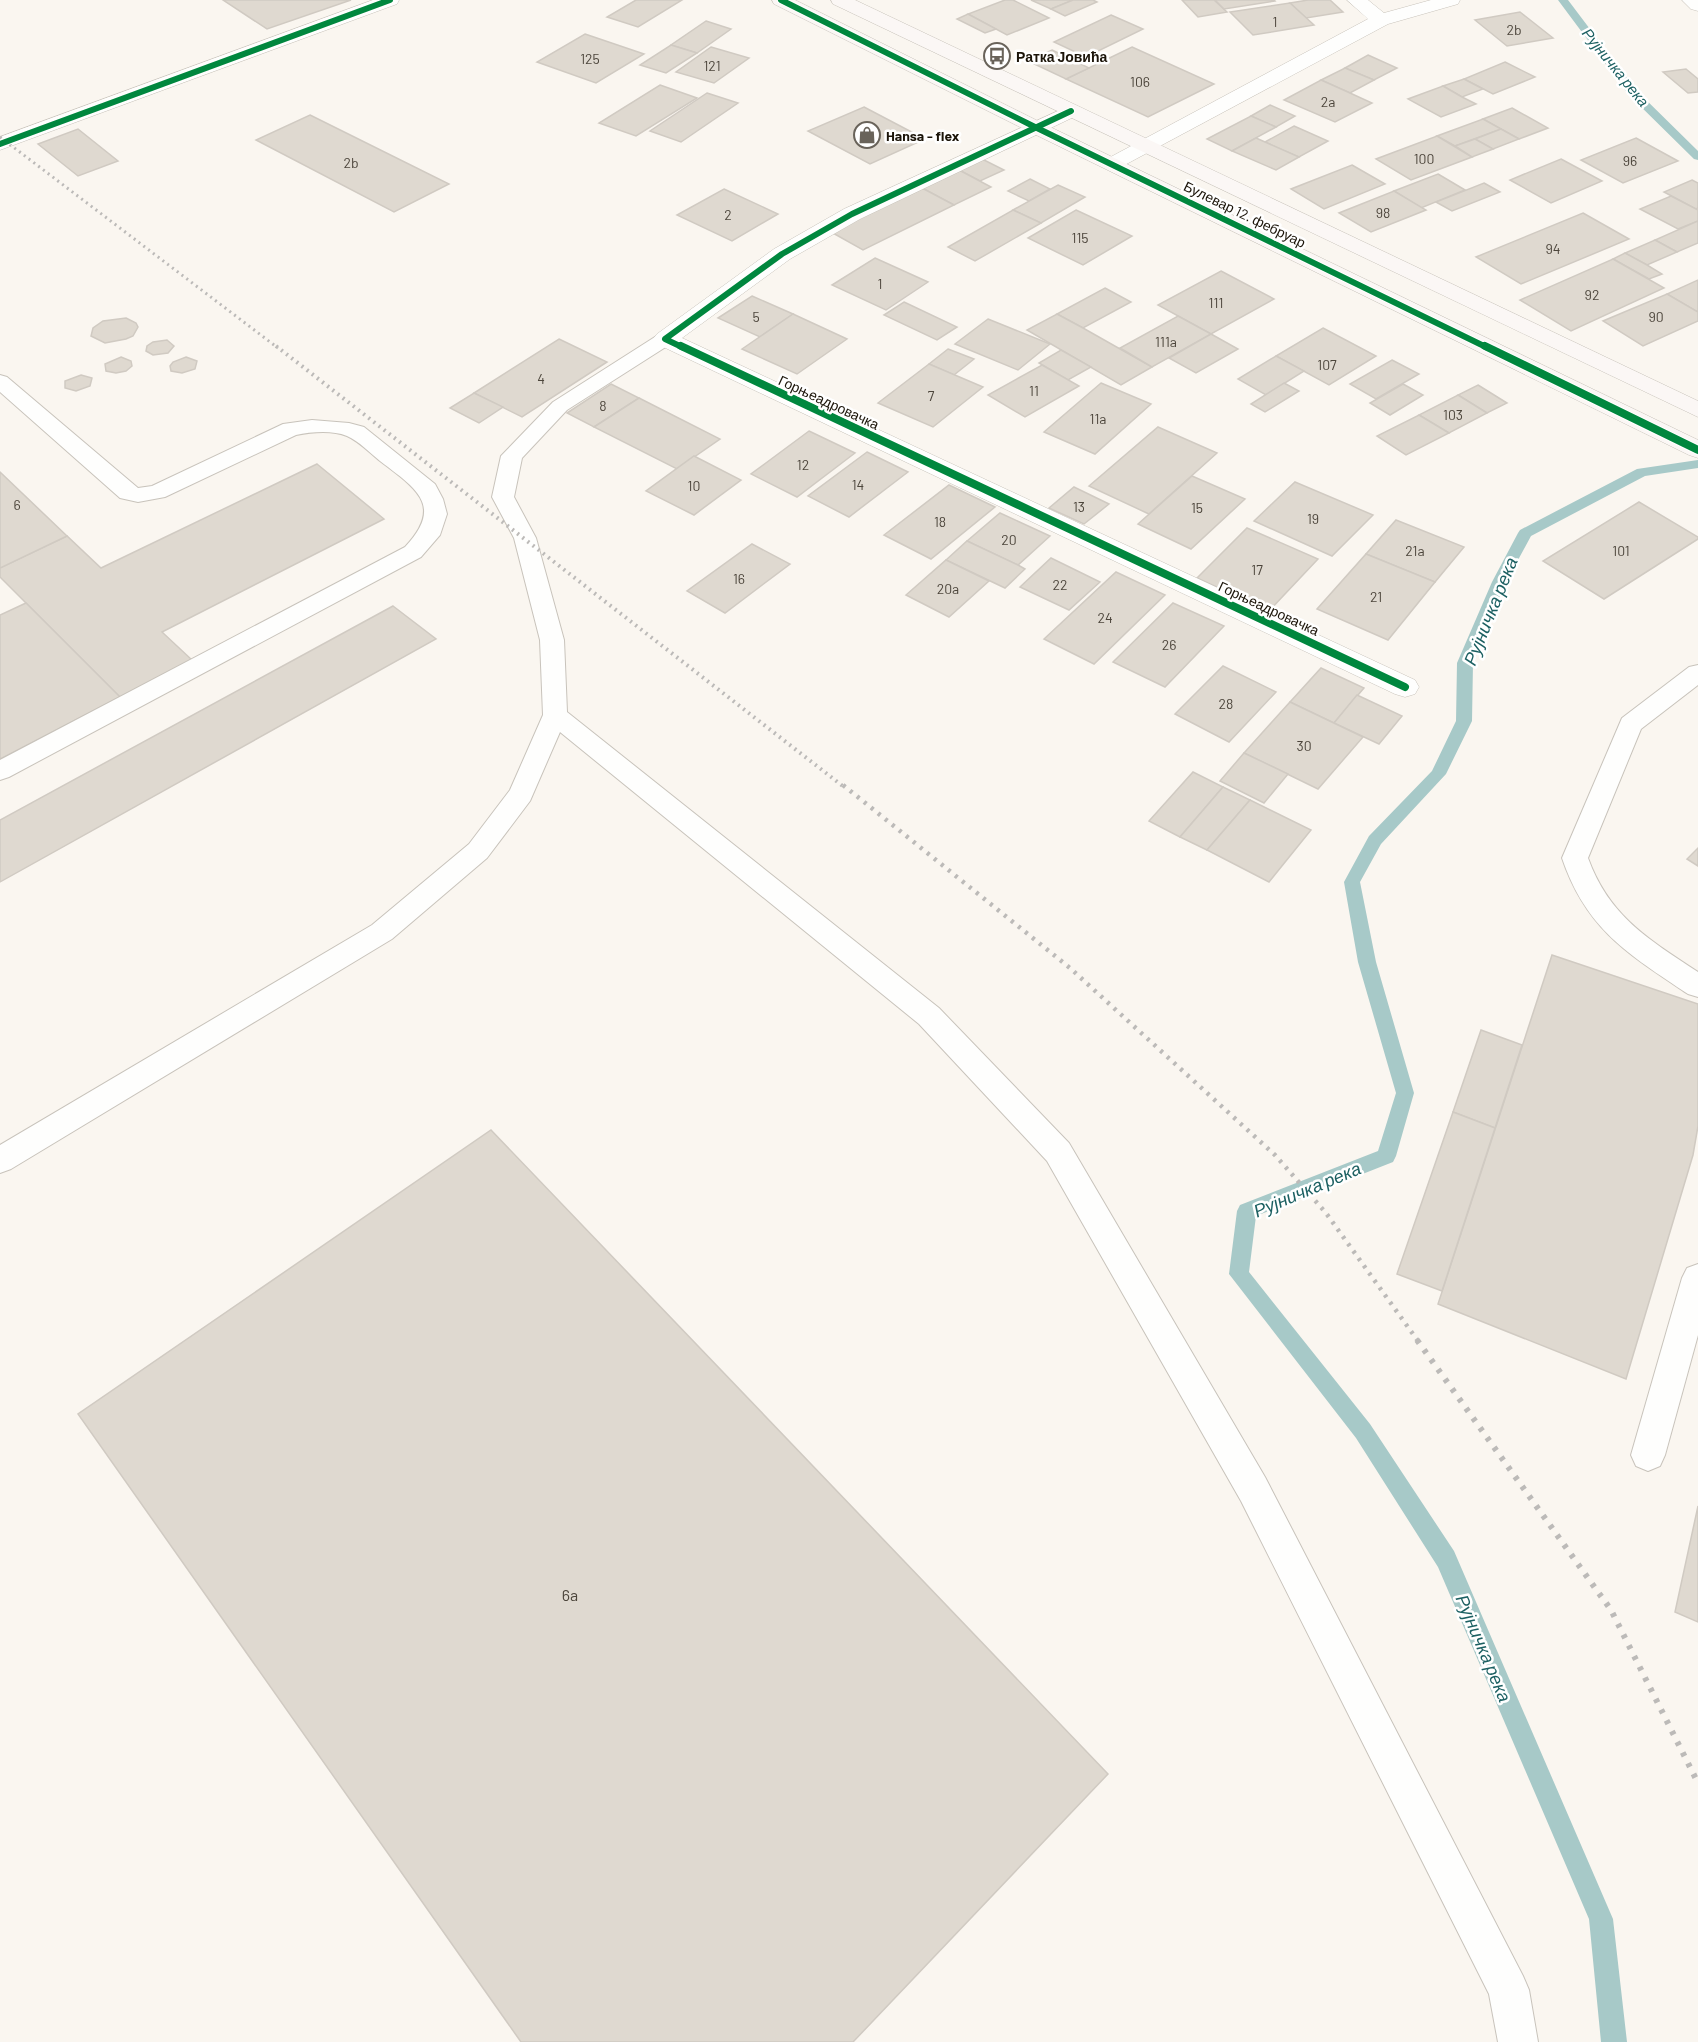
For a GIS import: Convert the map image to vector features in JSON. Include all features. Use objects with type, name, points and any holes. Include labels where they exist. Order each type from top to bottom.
[{"type":"main road","name":"Булевар 12. фебруар","points":[[781,0],[1112,165],[1694,448]]},
{"type":"main road","name":"Булевар 12. фебруар","points":[[840,0],[1698,410]]},
{"type":"street","points":[[0,144],[390,0]]},
{"type":"street","points":[[1356,0],[1382,20]]},
{"type":"street","points":[[1112,165],[1382,20],[1451,0]]},
{"type":"street","points":[[1691,0],[1698,5]]},
{"type":"street","points":[[665,339],[782,254],[852,214],[1071,111]]},
{"type":"street","name":"Горњеадровачка","points":[[665,339],[1405,687]]},
{"type":"lane","points":[[0,1160],[382,932],[478,851],[521,794],[555,714],[552,640],[525,538],[503,497],[512,456],[560,406],[665,339]]},
{"type":"lane","points":[[0,381],[128,492],[138,495],[157,492],[291,429],[324,427],[356,432],[424,484],[432,499],[436,514],[429,535],[413,552],[0,771]]},
{"type":"lane","points":[[1698,673],[1631,724],[1575,858],[1580,878],[1590,898],[1605,916],[1624,935],[1698,986]]},
{"type":"lane","points":[[555,714],[929,1016],[1058,1152],[1253,1489],[1509,1990],[1518,2042]]},
{"type":"lane","points":[[1648,1455],[1698,1278]]},
{"type":"building","points":[[223,0],[351,0],[267,29]]},
{"type":"building","points":[[636,0],[682,0],[638,27],[607,17]]},
{"type":"building","points":[[1005,0],[1013,0],[1049,18],[1007,35],[968,14]]},
{"type":"building","points":[[1031,0],[1073,0],[1051,9]]},
{"type":"building","points":[[1073,0],[1097,2],[1065,16],[1051,9]]},
{"type":"building","points":[[1182,0],[1214,0],[1227,12],[1198,17]]},
{"type":"building","points":[[1215,0],[1274,0],[1275,1],[1224,9]]},
{"type":"building","points":[[1330,0],[1343,12],[1306,18],[1290,3]]},
{"type":"building","points":[[1290,3],[1314,25],[1253,35],[1230,12]]},
{"type":"building","points":[[1520,12],[1553,38],[1507,46],[1475,20]]},
{"type":"building","points":[[968,14],[996,29],[985,33],[957,19]]},
{"type":"building","points":[[1111,15],[1143,29],[1086,57],[1054,42]]},
{"type":"building","points":[[706,21],[731,29],[697,53],[671,45]]},
{"type":"building","points":[[585,34],[644,54],[596,83],[537,62]]},
{"type":"building","points":[[671,45],[697,53],[666,73],[640,65]]},
{"type":"building","points":[[711,47],[749,58],[714,83],[676,72]]},
{"type":"building","points":[[1132,47],[1214,84],[1148,117],[1066,79]]},
{"type":"building","points":[[1052,50],[1089,68],[1066,79],[1028,61]]},
{"type":"building","points":[[1368,55],[1397,68],[1374,80],[1345,68]]},
{"type":"building","points":[[1505,62],[1535,77],[1493,94],[1464,79]]},
{"type":"building","points":[[1345,68],[1374,80],[1350,93],[1321,80]]},
{"type":"building","points":[[1686,69],[1698,79],[1698,92],[1688,93],[1663,72]]},
{"type":"building","points":[[1464,79],[1483,89],[1462,97],[1443,86]]},
{"type":"building","points":[[1321,80],[1372,103],[1335,122],[1284,100]]},
{"type":"building","points":[[660,85],[697,98],[636,136],[599,123]]},
{"type":"building","points":[[1443,86],[1476,104],[1441,117],[1408,99]]},
{"type":"building","points":[[707,93],[738,103],[681,142],[650,131]]},
{"type":"building","points":[[1270,105],[1295,116],[1276,127],[1251,116]]},
{"type":"building","name":"Hansa - flex","points":[[864,107],[925,139],[870,164],[808,131]]},
{"type":"building","points":[[1512,108],[1548,128],[1519,139],[1483,119]]},
{"type":"building","points":[[310,115],[449,184],[394,212],[256,140]]},
{"type":"building","points":[[1251,116],[1276,127],[1232,151],[1207,139]]},
{"type":"building","points":[[1483,119],[1501,129],[1455,146],[1437,136]]},
{"type":"building","points":[[1294,126],[1328,141],[1299,157],[1265,142]]},
{"type":"building","points":[[78,129],[118,161],[78,176],[38,144]]},
{"type":"building","points":[[1501,129],[1519,139],[1493,149],[1475,139]]},
{"type":"building","points":[[1437,136],[1472,157],[1411,180],[1376,159]]},
{"type":"building","points":[[1256,138],[1299,157],[1276,170],[1232,151]]},
{"type":"building","points":[[1636,138],[1678,161],[1623,183],[1581,160]]},
{"type":"building","points":[[1475,139],[1493,149],[1472,157],[1455,146]]},
{"type":"building","points":[[982,159],[1004,170],[980,181],[959,170]]},
{"type":"building","points":[[1561,159],[1602,181],[1551,203],[1510,180]]},
{"type":"building","points":[[1352,165],[1385,184],[1324,209],[1291,189]]},
{"type":"building","points":[[959,170],[991,187],[954,205],[922,188]]},
{"type":"building","points":[[1438,174],[1465,190],[1421,208],[1394,191]]},
{"type":"building","points":[[1030,179],[1050,189],[1029,201],[1008,191]]},
{"type":"building","points":[[1692,180],[1698,183],[1698,208],[1696,209],[1664,192]]},
{"type":"building","points":[[1484,183],[1500,192],[1452,211],[1436,202]]},
{"type":"building","points":[[1058,185],[1085,197],[1041,223],[1013,210]]},
{"type":"building","points":[[922,188],[954,205],[863,250],[831,232]]},
{"type":"building","points":[[724,189],[778,214],[732,241],[677,215]]},
{"type":"building","points":[[1394,191],[1426,210],[1371,232],[1339,213]]},
{"type":"building","points":[[1671,196],[1698,210],[1698,221],[1678,229],[1640,209]]},
{"type":"building","points":[[1013,210],[1041,223],[975,261],[948,247]]},
{"type":"building","points":[[1076,210],[1132,236],[1083,265],[1028,238]]},
{"type":"building","points":[[1583,213],[1629,239],[1521,284],[1476,257]]},
{"type":"building","points":[[1698,221],[1698,243],[1677,252],[1655,240]]},
{"type":"building","points":[[1655,240],[1677,252],[1647,265],[1625,253]]},
{"type":"building","points":[[1625,253],[1662,274],[1649,279],[1613,259]]},
{"type":"building","points":[[875,258],[928,282],[886,310],[832,285]]},
{"type":"building","points":[[1613,259],[1664,288],[1571,331],[1520,300]]},
{"type":"building","points":[[1221,271],[1274,299],[1211,334],[1158,305]]},
{"type":"building","points":[[1698,280],[1698,312],[1667,294]]},
{"type":"building","points":[[1105,288],[1131,302],[1083,328],[1057,314]]},
{"type":"building","points":[[1667,294],[1698,312],[1698,321],[1643,346],[1603,321]]},
{"type":"building","points":[[752,296],[793,314],[760,337],[718,318]]},
{"type":"building","points":[[904,302],[957,327],[937,340],[884,315]]},
{"type":"building","points":[[793,314],[847,339],[797,374],[742,349]]},
{"type":"building","points":[[1057,314],[1152,367],[1121,385],[1027,330]]},
{"type":"building","points":[[1178,316],[1211,334],[1152,367],[1120,348]]},
{"type":"building","points":[[126,318],[136,323],[138,327],[133,336],[105,343],[91,336],[93,328],[103,321]]},
{"type":"building","points":[[988,319],[1050,344],[1018,370],[955,344]]},
{"type":"building","points":[[1323,328],[1376,356],[1329,385],[1276,356]]},
{"type":"building","points":[[1211,334],[1238,349],[1196,373],[1169,358]]},
{"type":"building","points":[[559,339],[607,362],[522,417],[474,393]]},
{"type":"building","points":[[167,340],[174,346],[168,353],[153,355],[146,351],[147,346],[153,342]]},
{"type":"building","points":[[948,349],[974,359],[954,375],[929,364]]},
{"type":"building","points":[[1061,350],[1091,367],[1068,380],[1039,363]]},
{"type":"building","points":[[1276,356],[1304,371],[1266,395],[1238,379]]},
{"type":"building","points":[[121,357],[131,361],[132,366],[126,371],[116,373],[106,371],[105,364]]},
{"type":"building","points":[[186,357],[197,361],[195,369],[182,373],[171,371],[170,366],[173,362]]},
{"type":"building","points":[[1392,360],[1419,374],[1376,399],[1350,384]]},
{"type":"building","points":[[929,364],[983,387],[933,427],[878,403]]},
{"type":"building","points":[[1042,365],[1079,386],[1025,417],[988,395]]},
{"type":"building","points":[[81,375],[92,378],[90,386],[76,391],[65,388],[65,381]]},
{"type":"building","points":[[1101,383],[1151,404],[1095,454],[1044,432]]},
{"type":"building","points":[[1284,383],[1299,391],[1265,412],[1251,404]]},
{"type":"building","points":[[611,384],[639,398],[594,427],[567,413]]},
{"type":"building","points":[[1403,384],[1423,395],[1390,415],[1370,403]]},
{"type":"building","points":[[1478,385],[1507,403],[1487,413],[1458,395]]},
{"type":"building","points":[[474,393],[503,407],[479,423],[450,408]]},
{"type":"building","points":[[1458,395],[1487,413],[1449,433],[1419,415]]},
{"type":"building","points":[[639,398],[720,439],[677,469],[594,427]]},
{"type":"building","points":[[1419,415],[1449,433],[1406,455],[1377,436]]},
{"type":"building","points":[[1158,427],[1217,453],[1149,514],[1089,486]]},
{"type":"building","points":[[809,431],[855,453],[797,497],[751,474]]},
{"type":"building","points":[[867,452],[908,472],[849,517],[808,496]]},
{"type":"building","points":[[694,456],[741,480],[694,515],[646,491]]},
{"type":"building","points":[[317,464],[384,519],[162,632],[192,660],[120,697],[0,577],[0,568],[67,536],[101,568]]},
{"type":"building","points":[[0,472],[67,536],[0,568]]},
{"type":"building","points":[[1192,476],[1245,499],[1191,549],[1138,524]]},
{"type":"building","points":[[1295,482],[1373,515],[1332,556],[1254,521]]},
{"type":"building","points":[[949,485],[995,507],[931,559],[884,535]]},
{"type":"building","points":[[1074,487],[1109,504],[1084,524],[1049,508]]},
{"type":"building","points":[[1639,502],[1698,539],[1604,599],[1543,561]]},
{"type":"building","points":[[1000,513],[1050,536],[1018,565],[967,541]]},
{"type":"building","points":[[1396,520],[1464,547],[1435,582],[1366,554]]},
{"type":"building","points":[[1247,528],[1318,559],[1269,611],[1197,578]]},
{"type":"building","points":[[967,541],[1025,569],[1005,588],[946,560]]},
{"type":"building","points":[[752,544],[790,564],[725,613],[687,591]]},
{"type":"building","points":[[1366,554],[1435,582],[1388,640],[1317,609]]},
{"type":"building","points":[[1051,558],[1100,582],[1069,610],[1020,587]]},
{"type":"building","points":[[946,560],[989,581],[949,617],[906,595]]},
{"type":"building","points":[[1116,572],[1165,595],[1094,664],[1044,639]]},
{"type":"building","points":[[26,603],[120,697],[0,759],[0,615]]},
{"type":"building","points":[[1173,603],[1224,626],[1165,687],[1113,662]]},
{"type":"building","points":[[393,606],[436,639],[0,882],[0,820]]},
{"type":"building","points":[[1223,666],[1276,692],[1229,742],[1175,714]]},
{"type":"building","points":[[1321,668],[1364,688],[1334,723],[1290,702]]},
{"type":"building","points":[[1357,695],[1402,716],[1379,744],[1334,723]]},
{"type":"building","points":[[1290,702],[1363,737],[1318,789],[1244,753]]},
{"type":"building","points":[[1244,753],[1288,774],[1264,803],[1220,781]]},
{"type":"building","points":[[1193,772],[1223,787],[1180,837],[1149,821]]},
{"type":"building","points":[[1223,787],[1250,800],[1207,850],[1180,837]]},
{"type":"building","points":[[1250,800],[1311,830],[1269,882],[1207,850]]},
{"type":"building","points":[[1698,848],[1698,866],[1687,859]]},
{"type":"building","points":[[1552,955],[1698,1004],[1698,1126],[1693,1155],[1626,1379],[1438,1304]]},
{"type":"building","points":[[1481,1030],[1522,1045],[1495,1128],[1453,1112]]},
{"type":"building","points":[[1453,1112],[1495,1128],[1442,1291],[1397,1274]]},
{"type":"building","points":[[491,1130],[1108,1774],[853,2042],[521,2042],[78,1414]]},
{"type":"building","points":[[1698,1506],[1698,1622],[1675,1612]]},
{"type":"waterway","name":"Рујничка река","points":[[1563,0],[1632,92],[1698,157]]},
{"type":"waterway","name":"Рујничка река","points":[[1614,2042],[1601,1919],[1446,1559],[1363,1431],[1239,1274],[1247,1211],[1386,1156],[1405,1093],[1367,962],[1352,882],[1375,840],[1438,774],[1464,721],[1465,663],[1499,582],[1525,533],[1642,472],[1698,464]]},
{"type":"railway","points":[[0,137],[278,348]]},
{"type":"railway","points":[[276,346],[844,787]]},
{"type":"railway","points":[[843,785],[1070,968],[1275,1155],[1326,1213],[1418,1341]]},
{"type":"railway","points":[[1417,1340],[1611,1610],[1698,1783]]},
{"type":"cycle path","points":[[0,144],[390,0]]},
{"type":"cycle path","points":[[781,0],[1037,128],[1698,450]]},
{"type":"cycle path","points":[[1071,111],[852,214],[782,254],[665,339],[1405,687]]},
{"type":"place","name":"Ратка Јовића","points":[[997,56]]},
{"type":"place","name":"Hansa - flex","points":[[867,135]]}]
